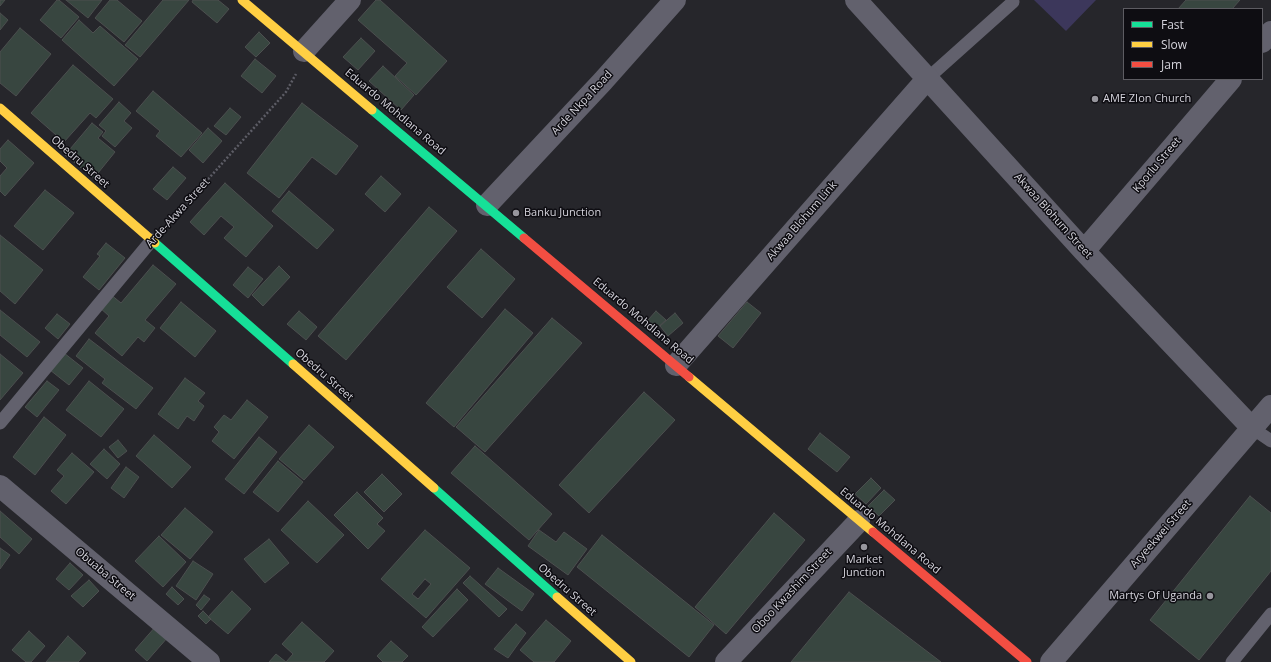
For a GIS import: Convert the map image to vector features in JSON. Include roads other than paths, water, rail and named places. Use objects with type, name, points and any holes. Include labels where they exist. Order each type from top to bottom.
[{"type":"main road","name":"Eduardo Mohdlana Road","points":[[242,0],[487,205],[1027,662]]},
{"type":"main road","name":"Obedru Street","points":[[0,108],[631,662]]},
{"type":"street","points":[[304,52],[350,0]]},
{"type":"street","name":"Arde Nkpa Road","points":[[487,205],[603,81],[676,0]]},
{"type":"street","name":"Akwaa Blohum Street","points":[[856,0],[1084,251],[1252,428]]},
{"type":"street","points":[[1263,41],[1271,32]]},
{"type":"street","name":"Akwaa Blohum Link","points":[[676,365],[928,78]]},
{"type":"street","name":"Kporlu Street","points":[[1084,251],[1229,80]]},
{"type":"street","name":"Aryeekwei Street","points":[[1051,662],[1271,406]]},
{"type":"street","name":"Obuaba Street","points":[[0,486],[209,662]]},
{"type":"street","name":"Oboo Kwashim Street","points":[[726,662],[859,521]]},
{"type":"lane","points":[[928,78],[1013,2]]},
{"type":"lane","name":"Arde-Akwa Street","points":[[0,423],[152,240]]},
{"type":"lane","points":[[1252,428],[1271,441]]},
{"type":"lane","points":[[1232,662],[1271,614]]},
{"type":"place","name":"AME ZIon Church","points":[[1095,99]]},
{"type":"place","name":"Banku Junction","points":[[516,213]]},
{"type":"place","name":"Market Junction","points":[[864,547]]},
{"type":"place","name":"Martys Of Uganda","points":[[1210,596]]}]
